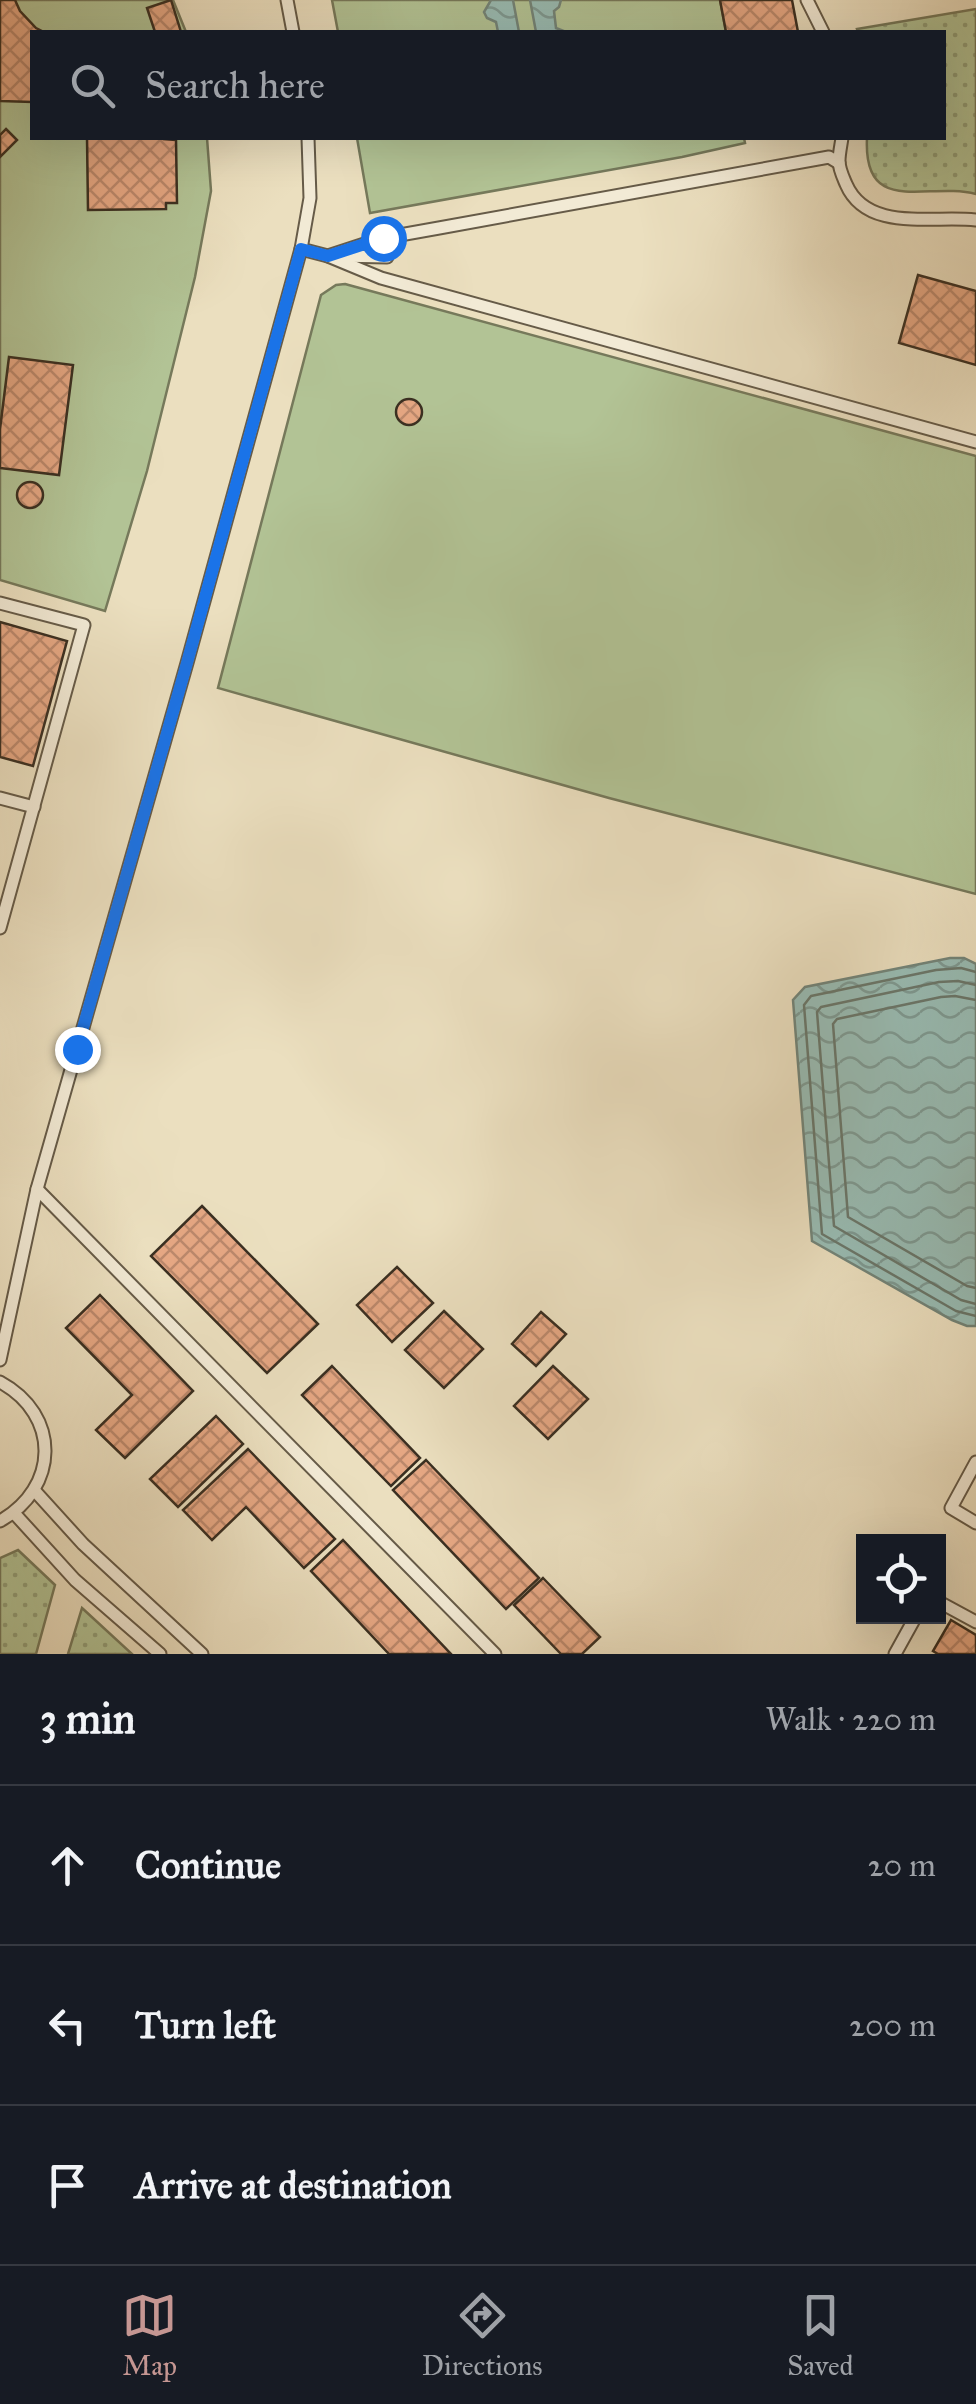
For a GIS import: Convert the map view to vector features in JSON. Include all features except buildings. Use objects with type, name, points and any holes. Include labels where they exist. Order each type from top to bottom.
[{"type":"lane","points":[[288,0],[293,30]]},
{"type":"lane","points":[[807,0],[821,30]]},
{"type":"lane","points":[[0,1360],[37,1189],[301,249],[310,198],[308,140]]},
{"type":"lane","points":[[842,140],[839,163],[850,195],[878,215],[976,220]]},
{"type":"lane","points":[[328,256],[402,234],[829,157],[839,163]]},
{"type":"lane","points":[[301,249],[382,278],[976,442]]},
{"type":"lane","points":[[328,256],[387,257]]},
{"type":"lane","points":[[0,603],[84,625],[0,928]]},
{"type":"lane","points":[[0,798],[34,808]]},
{"type":"lane","points":[[37,1189],[495,1654]]},
{"type":"lane","points":[[0,1382],[29,1404],[45,1441],[40,1482],[29,1499],[0,1521]]},
{"type":"lane","points":[[976,1462],[951,1508],[976,1523]]},
{"type":"lane","points":[[34,1490],[83,1544],[202,1654]]},
{"type":"lane","points":[[14,1513],[76,1580],[160,1654]]},
{"type":"lane","points":[[946,1606],[976,1622]]},
{"type":"lane","points":[[895,1654],[912,1624]]},
{"type":"green space","points":[[0,0],[173,0],[185,30],[30,30],[30,140],[207,140],[211,191],[195,277],[147,471],[105,611],[0,580]]},
{"type":"green space","points":[[332,0],[720,0],[726,30],[338,30]]},
{"type":"green space","points":[[976,9],[976,194],[902,191],[876,179],[869,163],[867,140],[946,140],[946,30],[857,29]]},
{"type":"green space","points":[[357,140],[745,143],[682,157],[370,213]]},
{"type":"green space","points":[[345,284],[976,456],[976,894],[609,798],[218,688],[321,295]]},
{"type":"green space","points":[[18,1550],[55,1585],[36,1654],[0,1654],[0,1558]]},
{"type":"green space","points":[[82,1608],[132,1654],[68,1654]]},
{"type":"water","points":[[491,0],[513,0],[519,30],[498,30],[496,22],[484,12]]},
{"type":"water","points":[[530,0],[561,0],[554,11],[556,28],[561,30],[536,30]]},
{"type":"water","points":[[964,958],[976,964],[976,1326],[952,1320],[812,1241],[793,1000],[805,987]]},
{"type":"route","points":[[77,1049],[301,249],[328,256],[383,238]]}]
